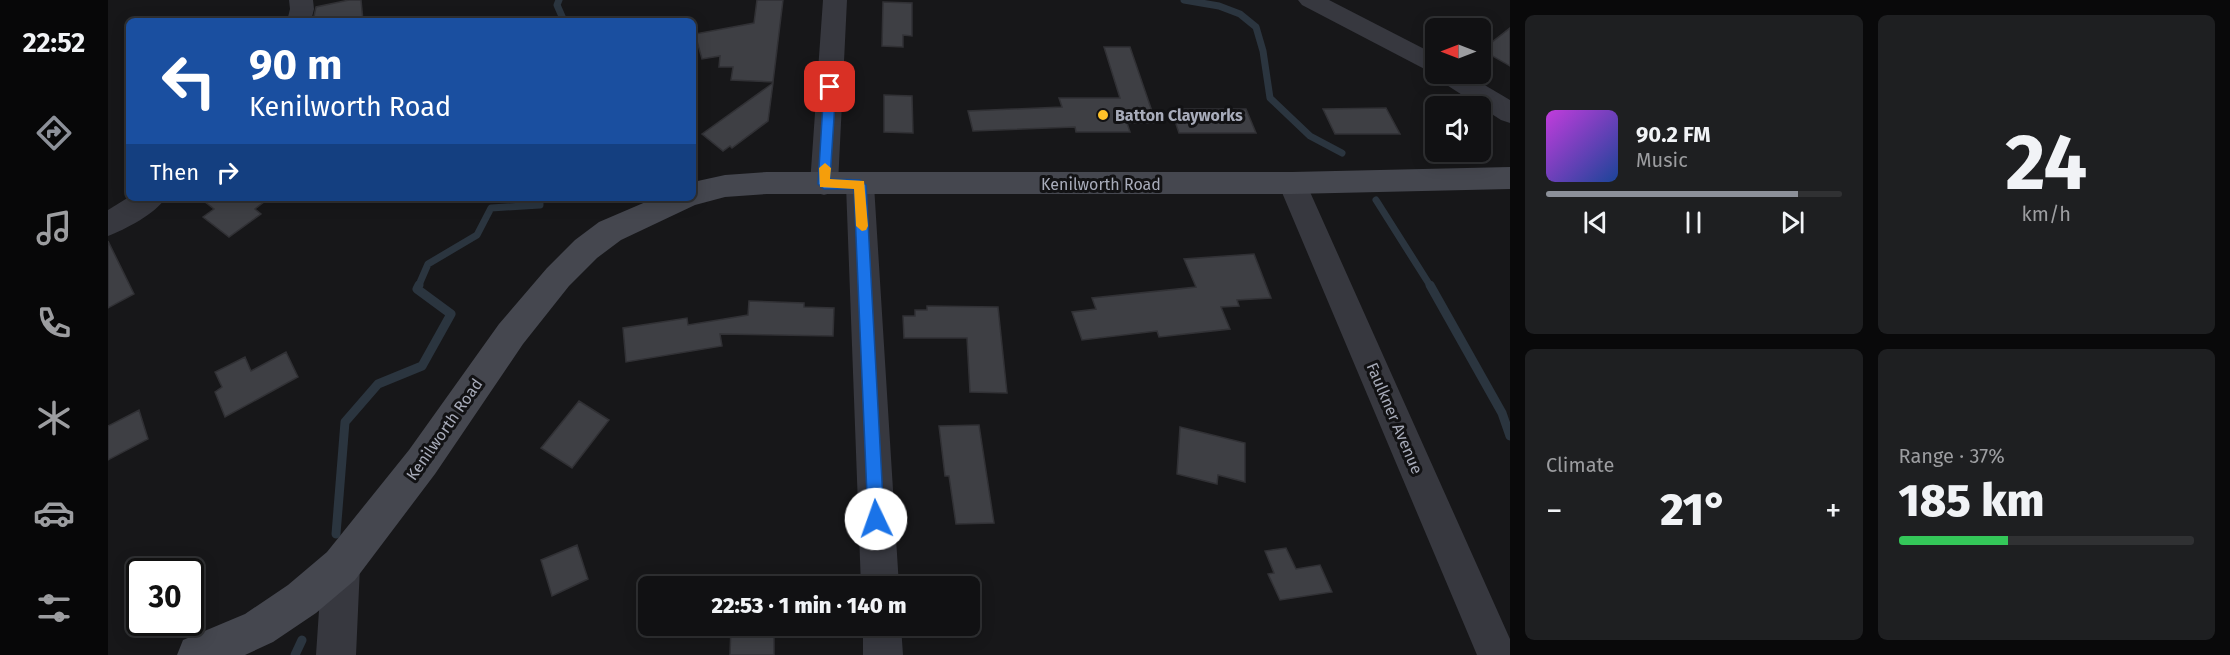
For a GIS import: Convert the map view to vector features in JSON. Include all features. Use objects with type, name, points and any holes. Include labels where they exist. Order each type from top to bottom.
[{"type":"street","points":[[300,18],[301,0]]},
{"type":"street","points":[[824,184],[835,0]]},
{"type":"street","points":[[1310,0],[1425,60]]},
{"type":"street","points":[[1464,84],[1510,112]]},
{"type":"street","name":"Kenilworth Road","points":[[696,193],[740,185],[1292,183],[1510,178]]},
{"type":"street","name":"Faulkner Avenue","points":[[1292,183],[1497,655]]},
{"type":"street","points":[[860,185],[880,576]]},
{"type":"street","points":[[108,224],[146,201]]},
{"type":"street","name":"Kenilworth Road","points":[[198,655],[259,628],[302,599],[341,566],[422,462],[511,334],[558,277],[586,249],[610,231],[677,201]]},
{"type":"street","points":[[336,655],[341,566]]},
{"type":"street","points":[[882,636],[883,655]]},
{"type":"building","points":[[349,0],[361,0],[363,18],[314,18],[316,7]]},
{"type":"building","points":[[757,0],[783,0],[773,82],[731,80],[733,67],[719,67],[720,56],[702,59],[696,34],[754,23]]},
{"type":"building","points":[[883,2],[912,3],[912,36],[903,35],[903,47],[882,46]]},
{"type":"building","points":[[1510,28],[1510,66],[1491,55],[1491,43]]},
{"type":"building","points":[[1104,47],[1130,47],[1156,123],[1127,123],[1130,132],[1076,132],[1075,127],[973,131],[968,111],[1062,107],[1059,98],[1120,98]]},
{"type":"building","points":[[773,83],[768,121],[732,148],[730,146],[723,151],[702,134]]},
{"type":"building","points":[[884,95],[912,96],[913,133],[884,132]]},
{"type":"building","points":[[1386,108],[1400,134],[1335,134],[1323,109]]},
{"type":"building","points":[[1171,109],[1246,109],[1256,133],[1179,133]]},
{"type":"building","points":[[204,201],[265,201],[255,209],[261,214],[229,237],[203,217],[214,209]]},
{"type":"building","points":[[108,241],[134,294],[108,308]]},
{"type":"building","points":[[1254,254],[1271,298],[1237,300],[1239,306],[1221,307],[1230,329],[1159,337],[1157,331],[1082,340],[1072,312],[1096,309],[1092,298],[1196,287],[1184,259]]},
{"type":"building","points":[[749,301],[804,303],[804,307],[834,308],[833,336],[720,334],[722,346],[626,362],[623,328],[687,318],[688,325],[748,315]]},
{"type":"building","points":[[927,306],[998,307],[1007,393],[970,392],[967,338],[904,338],[903,316],[915,316],[915,310],[927,310]]},
{"type":"building","points":[[286,352],[298,377],[225,417],[215,392],[222,387],[215,372],[245,357],[251,371]]},
{"type":"building","points":[[579,401],[609,420],[572,468],[541,448]]},
{"type":"building","points":[[139,410],[148,439],[108,460],[108,426]]},
{"type":"building","points":[[979,425],[994,523],[956,524],[949,476],[945,476],[939,426]]},
{"type":"building","points":[[1180,427],[1245,443],[1245,482],[1218,475],[1217,484],[1177,474]]},
{"type":"building","points":[[577,545],[588,579],[552,596],[541,560]]},
{"type":"building","points":[[1286,548],[1296,569],[1320,565],[1332,592],[1280,600],[1268,574],[1274,573],[1265,551]]},
{"type":"building","points":[[731,636],[774,636],[774,655],[730,655]]},
{"type":"waterway","points":[[559,0],[557,5],[563,18]]},
{"type":"waterway","points":[[1184,0],[1219,6],[1240,14],[1256,27],[1263,51],[1270,98],[1310,136],[1342,153]]},
{"type":"waterway","points":[[1376,200],[1431,287]]},
{"type":"waterway","points":[[418,287],[428,264],[477,235],[491,208],[540,205],[540,201]]},
{"type":"waterway","points":[[1430,285],[1502,413],[1510,436]]},
{"type":"waterway","points":[[336,534],[345,422],[378,384],[422,366],[451,314],[417,289],[418,287]]},
{"type":"waterway","points":[[295,655],[302,640]]},
{"type":"slow traffic","points":[[825,168],[824,184],[860,185],[862,226]]},
{"type":"place","name":"Batton Clayworks","points":[[1103,115]]},
{"type":"route","points":[[830,87],[824,184],[860,185],[876,519]]}]
